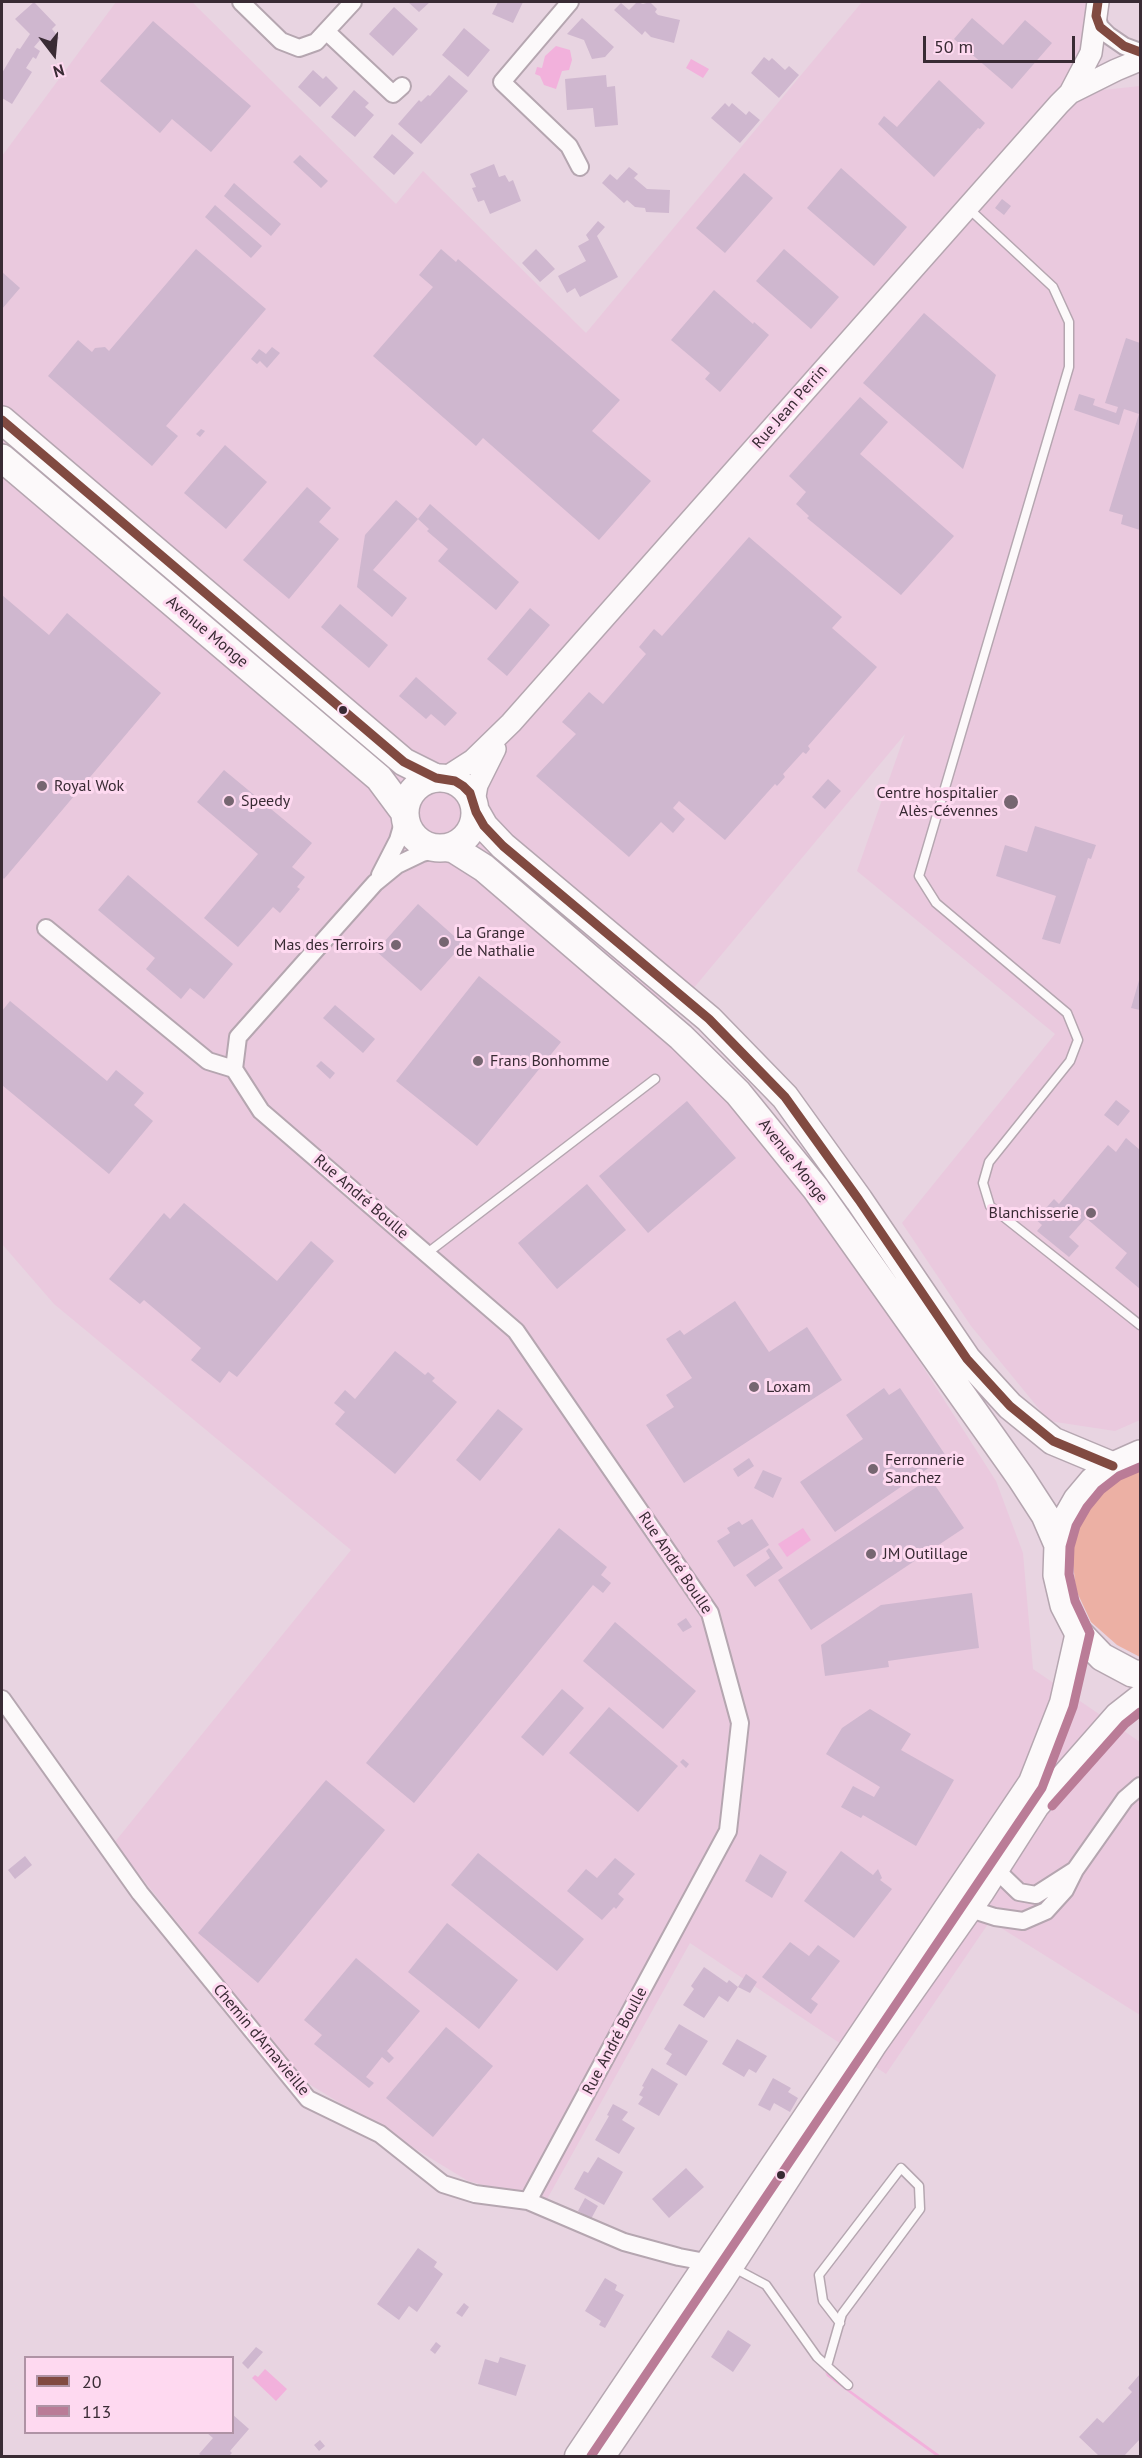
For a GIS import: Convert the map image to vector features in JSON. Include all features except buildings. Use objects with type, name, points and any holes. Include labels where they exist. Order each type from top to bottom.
[{"type":"main road","name":"Avenue Monge","points":[[2,420],[404,762],[441,778]]},
{"type":"main road","name":"Avenue Monge","points":[[2,458],[379,778],[405,814]]},
{"type":"main road","points":[[441,778],[463,786],[475,807],[474,824],[469,835],[459,843],[443,848],[426,846],[415,838],[408,828],[405,814],[406,803],[418,786],[441,778]]},
{"type":"main road","name":"Avenue Monge","points":[[475,807],[484,826],[503,846],[709,1019],[785,1097],[859,1200],[967,1359],[1010,1406],[1053,1441],[1113,1466]]},
{"type":"main road","name":"Avenue Monge","points":[[443,848],[454,849],[484,868],[681,1037],[738,1093],[816,1189],[1015,1468],[1045,1515],[1058,1545]]},
{"type":"main road","points":[[1140,1454],[1113,1466],[1093,1481],[1077,1500],[1065,1521],[1058,1545],[1057,1575],[1064,1605],[1078,1632],[1102,1657],[1140,1675]]},
{"type":"main road","points":[[603,2457],[720,2269],[988,1863],[1031,1782],[1062,1703],[1078,1632]]},
{"type":"main road","points":[[577,2457],[720,2269],[970,1909],[988,1863],[1117,1715],[1140,1696]]},
{"type":"street","points":[[241,2],[281,41],[299,48],[316,42],[352,2]]},
{"type":"street","points":[[570,2],[502,82],[569,146],[580,167]]},
{"type":"street","points":[[1097,9],[1100,27],[1124,46],[1140,52]]},
{"type":"street","points":[[1070,93],[1091,53],[1097,9]]},
{"type":"street","points":[[326,31],[393,94],[402,86]]},
{"type":"street","points":[[1070,93],[1140,60]]},
{"type":"street","name":"Rue Jean Perrin","points":[[441,778],[473,760],[511,723],[967,206],[1070,93]]},
{"type":"street","name":"Rue Jean Perrin","points":[[475,807],[477,784],[484,766],[511,723]]},
{"type":"street","points":[[375,883],[398,840],[405,814]]},
{"type":"street","points":[[46,928],[208,1061],[234,1069],[238,1037],[375,883],[398,865],[422,853],[443,848]]},
{"type":"street","name":"Rue André Boulle","points":[[234,1069],[261,1111],[516,1331],[710,1612],[740,1723],[728,1831],[528,2201]]},
{"type":"street","name":"Chemin d'Arnavieille","points":[[2,1699],[140,1893],[308,2099],[380,2134],[443,2184],[475,2193],[528,2201],[624,2241],[720,2269]]},
{"type":"street","points":[[970,1909],[995,1917],[1023,1921],[1046,1911],[1065,1890],[1076,1870],[1125,1799],[1140,1786]]},
{"type":"street","points":[[988,1863],[1019,1892],[1036,1895],[1076,1870]]},
{"type":"lane","points":[[967,206],[1053,287],[1069,322],[1069,367],[919,876],[936,903],[1066,1013],[1078,1040],[1070,1061],[989,1162],[983,1183],[990,1206],[1140,1325]]},
{"type":"lane","points":[[426,1254],[655,1079]]},
{"type":"lane","points":[[827,2366],[843,2314],[921,2209],[919,2186],[901,2168],[819,2275],[823,2301],[840,2323]]},
{"type":"lane","points":[[720,2269],[766,2285],[817,2357],[848,2385]]},
{"type":"shaded area","points":[[116,2],[192,2],[396,204],[423,171],[586,333],[862,2],[1098,2],[1090,83],[1103,90],[1140,86],[1140,1420],[1115,1431],[1049,1421],[971,1326],[902,1223],[1055,1034],[857,871],[905,734],[663,1025],[827,1217],[996,1481],[1023,1553],[1033,1669],[1140,1742],[1140,2015],[990,1921],[886,2074],[690,1943],[546,2201],[468,2181],[304,2081],[114,1843],[351,1550],[54,1304],[2,1244],[2,156]]},
{"type":"shaded area","points":[[556,46],[570,50],[572,60],[569,70],[562,71],[556,89],[544,85],[540,76],[535,74],[537,67],[542,68],[545,56]]},
{"type":"shaded area","points":[[691,59],[709,69],[703,78],[686,68]]},
{"type":"shaded area","points":[[1140,1466],[1140,1657],[1117,1645],[1091,1622],[1076,1590],[1072,1555],[1074,1538],[1088,1506],[1112,1481]]},
{"type":"shaded area","points":[[803,1528],[811,1540],[787,1557],[778,1544]]},
{"type":"shaded area","points":[[265,2369],[287,2389],[276,2401],[252,2378],[255,2375],[258,2377]]},
{"type":"shaded area","points":[[825,2372],[941,2456],[936,2456],[883,2418],[827,2376]]},
{"type":"transit line","name":"20","points":[[1098,2],[1096,16],[1100,27],[1124,46],[1140,52]]},
{"type":"transit line","name":"20","points":[[2,420],[404,762],[436,778],[455,781],[463,786],[470,793],[476,812],[484,826],[503,846],[709,1019],[785,1097],[859,1200],[967,1359],[1010,1406],[1053,1441],[1113,1466]]},
{"type":"transit line","name":"113","points":[[591,2456],[1042,1788],[1073,1707],[1090,1633],[1075,1601],[1069,1574],[1070,1547],[1076,1526],[1087,1507],[1101,1490],[1119,1476],[1140,1467]]},
{"type":"transit line","name":"113","points":[[1052,1806],[1125,1724],[1140,1712]]},
{"type":"place","name":"Royal Wok","points":[[42,786]]},
{"type":"place","name":"Speedy","points":[[229,801]]},
{"type":"place","name":"Centre hospitalier Alès-Cévennes","points":[[1011,802]]},
{"type":"place","name":"La Grange de Nathalie","points":[[444,942]]},
{"type":"place","name":"Mas des Terroirs","points":[[396,945]]},
{"type":"place","name":"Frans Bonhomme","points":[[478,1061]]},
{"type":"place","name":"Blanchisserie","points":[[1091,1213]]},
{"type":"place","name":"Loxam","points":[[754,1387]]},
{"type":"place","name":"Ferronnerie Sanchez","points":[[873,1469]]},
{"type":"place","name":"JM Outillage","points":[[871,1554]]}]
